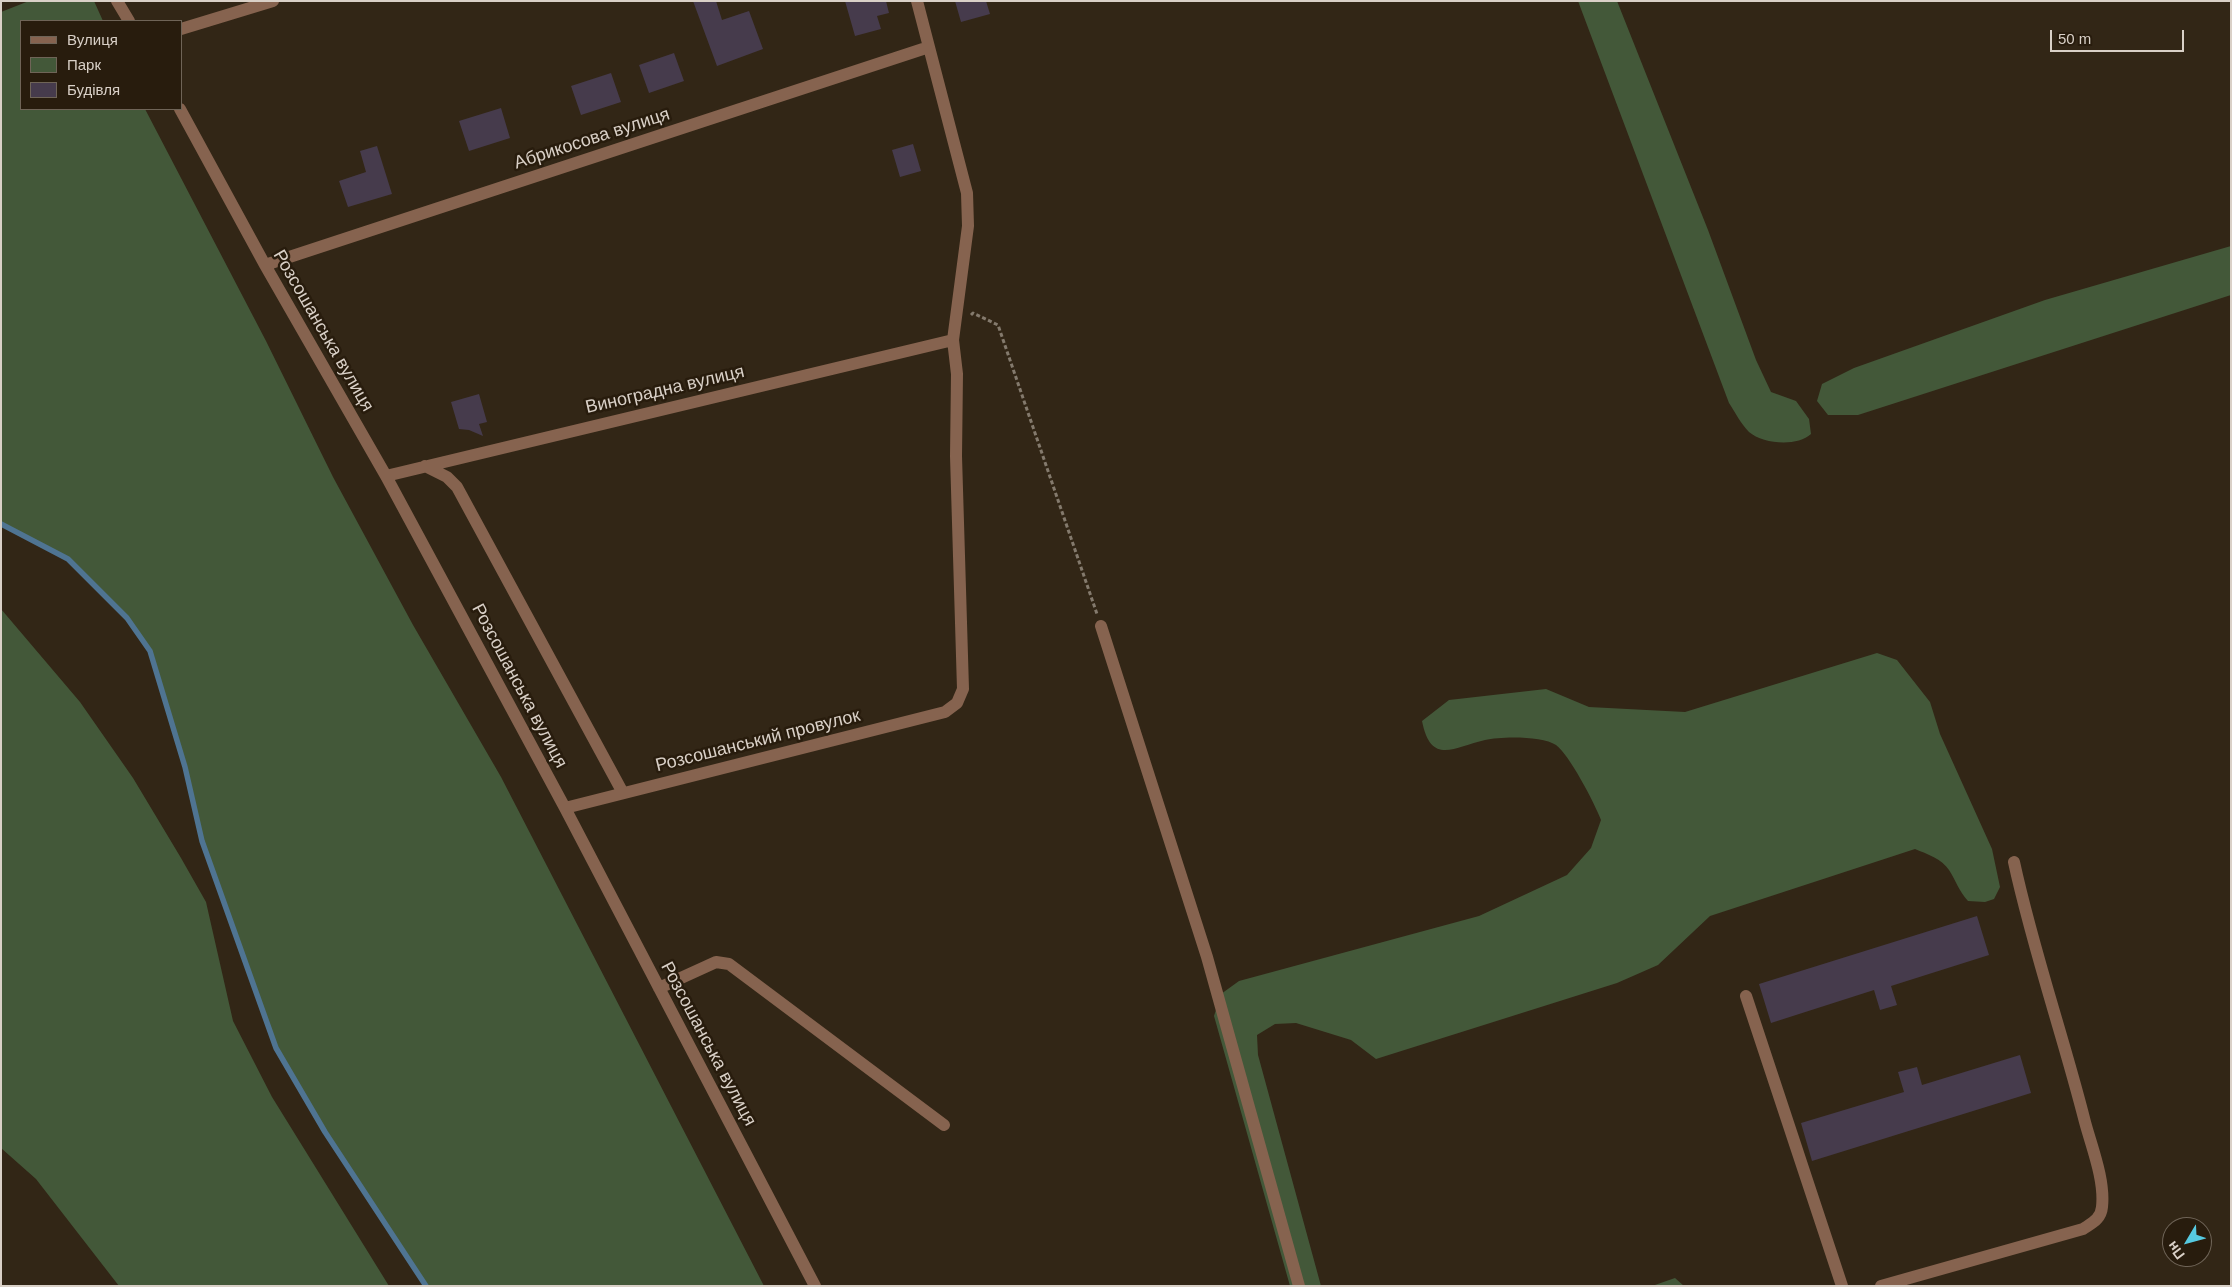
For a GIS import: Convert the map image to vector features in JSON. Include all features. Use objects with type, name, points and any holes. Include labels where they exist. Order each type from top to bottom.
[{"type":"street","points":[[117,1],[128,20]]},
{"type":"street","points":[[182,29],[273,1]]},
{"type":"street","points":[[917,1],[967,193],[968,226],[952,340]]},
{"type":"street","name":"Абрикосова вулиця","points":[[265,265],[929,47]]},
{"type":"street","name":"Розсошанська вулиця","points":[[181,110],[265,265],[386,476],[565,808],[814,1286]]},
{"type":"street","name":"Виноградна вулиця","points":[[386,476],[952,340]]},
{"type":"street","name":"Розсошанський провулок","points":[[565,808],[945,712],[958,703],[964,689],[956,456],[957,374],[952,340]]},
{"type":"street","points":[[425,466],[447,478],[456,487],[623,793]]},
{"type":"street","points":[[1101,626],[1207,957],[1299,1286]]},
{"type":"street","points":[[1880,1286],[2083,1229],[2096,1221],[2102,1208],[2101,1183],[2070,1064],[2023,905],[2014,862]]},
{"type":"street","points":[[659,988],[716,962],[729,964],[944,1125]]},
{"type":"street","points":[[1746,996],[1842,1286]]},
{"type":"path","points":[[968,319],[973,312],[998,325],[1101,626]]},
{"type":"green space","points":[[29,1],[94,1],[103,20],[20,20],[20,110],[146,110],[266,341],[333,477],[413,625],[501,777],[764,1286],[426,1286],[325,1132],[276,1048],[202,842],[185,767],[150,651],[127,618],[68,560],[1,524],[1,12]]},
{"type":"green space","points":[[1578,1],[1617,1],[1708,230],[1756,360],[1771,392],[1796,401],[1809,419],[1811,434],[1805,438],[1797,441],[1780,442],[1755,436],[1743,425],[1729,403]]},
{"type":"green space","points":[[2231,246],[2231,295],[1858,415],[1828,415],[1817,401],[1822,384],[1854,368],[2045,300]]},
{"type":"green space","points":[[1,609],[80,702],[133,778],[181,858],[206,902],[233,1021],[272,1097],[389,1286],[119,1286],[36,1179],[1,1148]]},
{"type":"green space","points":[[1877,653],[1897,660],[1930,702],[1940,734],[1992,849],[2000,887],[1994,899],[1985,902],[1968,901],[1946,866],[1934,857],[1915,849],[1710,916],[1658,965],[1617,983],[1376,1059],[1351,1040],[1296,1023],[1275,1024],[1257,1035],[1258,1055],[1321,1286],[1290,1286],[1214,1016],[1221,994],[1239,981],[1479,916],[1567,875],[1591,848],[1601,820],[1588,792],[1568,758],[1556,745],[1532,738],[1501,738],[1485,740],[1454,749],[1438,749],[1431,744],[1422,721],[1449,700],[1546,689],[1589,707],[1685,712]]},
{"type":"green space","points":[[1675,1278],[1684,1286],[1652,1286]]},
{"type":"building","points":[[693,1],[716,1],[722,20],[749,11],[763,49],[717,66]]},
{"type":"building","points":[[845,1],[886,1],[889,13],[877,16],[881,29],[855,36]]},
{"type":"building","points":[[955,1],[986,1],[990,14],[961,22]]},
{"type":"building","points":[[674,53],[684,81],[649,93],[639,65]]},
{"type":"building","points":[[611,73],[621,102],[581,115],[571,86]]},
{"type":"building","points":[[501,108],[510,138],[469,151],[459,121]]},
{"type":"building","points":[[913,144],[921,171],[900,177],[892,150]]},
{"type":"building","points":[[377,146],[392,194],[348,207],[339,181],[366,172],[360,151]]},
{"type":"building","points":[[479,394],[487,422],[479,424],[483,436],[469,430],[459,429],[451,402]]},
{"type":"building","points":[[1977,916],[1989,955],[1891,986],[1897,1005],[1880,1010],[1874,990],[1771,1023],[1759,984]]},
{"type":"building","points":[[2020,1055],[2031,1093],[1812,1161],[1801,1123],[1904,1092],[1898,1072],[1917,1067],[1922,1085]]},
{"type":"waterway","points":[[1,524],[68,559],[127,618],[150,651],[185,767],[202,841],[276,1048],[325,1132],[426,1286]]}]
